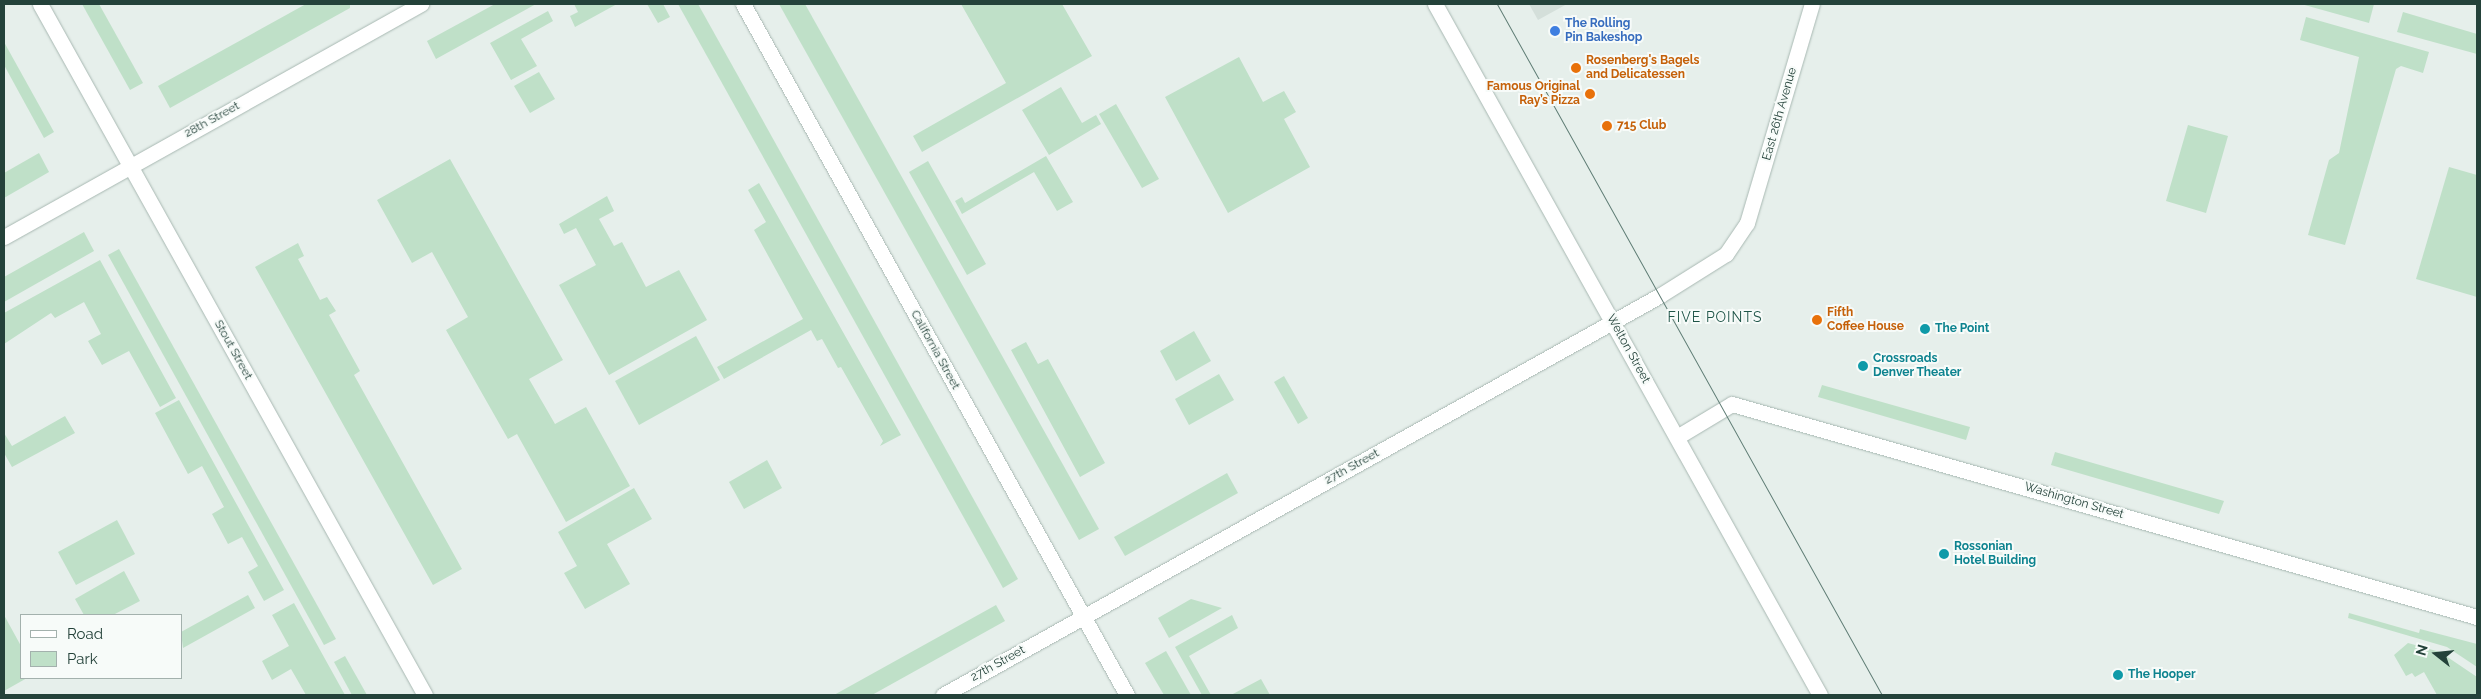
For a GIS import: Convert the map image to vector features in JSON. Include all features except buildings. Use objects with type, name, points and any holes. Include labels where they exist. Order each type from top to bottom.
[{"type":"street","name":"Stout Street","points":[[40,4],[425,695]]},
{"type":"street","name":"28th Street","points":[[4,236],[421,4]]},
{"type":"street","name":"California Street","points":[[743,4],[1128,695]]},
{"type":"street","name":"Welton Street","points":[[1435,4],[1820,695]]},
{"type":"street","name":"East 26th Avenue","points":[[1747,223],[1812,4]]},
{"type":"street","name":"27th Street","points":[[943,695],[1612,322],[1726,254],[1747,223]]},
{"type":"street","name":"Washington Street","points":[[1676,438],[1732,404],[2477,617]]},
{"type":"shaded area","points":[[1529,4],[1567,4],[1538,20]]},
{"type":"green space","points":[[82,4],[99,4],[143,83],[130,90]]},
{"type":"green space","points":[[306,4],[350,4],[350,8],[170,108],[158,86]]},
{"type":"green space","points":[[495,4],[536,4],[436,59],[427,41]]},
{"type":"green space","points":[[574,4],[617,4],[575,27],[570,16],[578,12]]},
{"type":"green space","points":[[647,4],[663,4],[670,17],[658,23]]},
{"type":"green space","points":[[678,4],[698,4],[1018,579],[1003,588]]},
{"type":"green space","points":[[779,4],[805,4],[1099,529],[1079,540]]},
{"type":"green space","points":[[961,4],[1062,4],[1092,56],[922,152],[913,136],[1006,83]]},
{"type":"green space","points":[[2301,4],[2374,4],[2369,23]]},
{"type":"green space","points":[[548,11],[553,21],[521,39],[537,66],[511,80],[490,43]]},
{"type":"green space","points":[[2403,12],[2477,34],[2477,54],[2397,32]]},
{"type":"green space","points":[[2306,17],[2429,52],[2423,73],[2401,66],[2396,69],[2345,245],[2308,235],[2329,160],[2339,153],[2359,57],[2300,40]]},
{"type":"green space","points":[[4,42],[54,132],[44,138],[4,65]]},
{"type":"green space","points":[[1239,57],[1263,102],[1284,91],[1296,112],[1284,119],[1310,167],[1228,213],[1165,97]]},
{"type":"green space","points":[[539,72],[555,99],[530,113],[514,86]]},
{"type":"green space","points":[[1061,87],[1082,123],[1096,115],[1101,124],[1049,155],[1022,110]]},
{"type":"green space","points":[[1116,104],[1159,179],[1142,188],[1099,114]]},
{"type":"green space","points":[[2188,125],[2228,136],[2206,213],[2166,201]]},
{"type":"green space","points":[[39,153],[49,172],[4,198],[4,173]]},
{"type":"green space","points":[[1046,156],[1073,202],[1057,211],[1034,172],[962,214],[955,201],[962,197],[965,203]]},
{"type":"green space","points":[[450,159],[563,360],[529,379],[555,424],[586,407],[630,486],[566,522],[517,434],[508,439],[446,330],[468,317],[432,252],[412,263],[377,200]]},
{"type":"green space","points":[[928,161],[986,264],[967,275],[909,172]]},
{"type":"green space","points":[[2449,167],[2477,175],[2477,297],[2416,279]]},
{"type":"green space","points":[[759,183],[901,435],[880,446],[883,441],[841,367],[838,368],[822,339],[817,341],[811,330],[724,379],[717,367],[803,319],[754,230],[766,222],[748,190]]},
{"type":"green space","points":[[607,196],[614,211],[599,219],[614,246],[622,242],[646,287],[679,270],[707,320],[609,375],[559,285],[596,265],[576,228],[564,234],[559,224]]},
{"type":"green space","points":[[84,232],[94,251],[4,302],[4,277]]},
{"type":"green space","points":[[298,243],[304,256],[298,259],[320,300],[327,297],[336,311],[329,315],[360,371],[354,375],[462,569],[433,585],[255,267]]},
{"type":"green space","points":[[119,249],[336,639],[324,645],[108,255]]},
{"type":"green space","points":[[100,260],[176,398],[160,407],[129,351],[102,365],[88,341],[101,334],[84,302],[55,318],[51,313],[4,344],[4,313]]},
{"type":"green space","points":[[1194,331],[1211,361],[1176,381],[1160,351]]},
{"type":"green space","points":[[696,336],[720,380],[639,425],[615,381]]},
{"type":"green space","points":[[1026,342],[1038,364],[1048,359],[1105,463],[1080,477],[1011,350]]},
{"type":"green space","points":[[1219,374],[1234,400],[1189,425],[1175,399]]},
{"type":"green space","points":[[1284,376],[1308,418],[1298,424],[1274,382]]},
{"type":"green space","points":[[1822,385],[1970,427],[1966,440],[1818,397]]},
{"type":"green space","points":[[179,400],[284,590],[264,601],[248,572],[258,566],[242,537],[228,544],[212,514],[224,507],[202,466],[188,474],[155,413]]},
{"type":"green space","points":[[65,416],[75,433],[12,467],[4,453],[4,433],[12,446]]},
{"type":"green space","points":[[2055,452],[2224,501],[2219,514],[2051,465]]},
{"type":"green space","points":[[767,460],[782,488],[744,509],[729,482]]},
{"type":"green space","points":[[1227,473],[1238,493],[1125,556],[1114,537]]},
{"type":"green space","points":[[634,488],[652,519],[607,544],[630,584],[585,609],[564,573],[577,566],[558,532]]},
{"type":"green space","points":[[117,520],[135,554],[76,585],[58,552]]},
{"type":"green space","points":[[124,571],[140,601],[115,614],[83,614],[75,599]]},
{"type":"green space","points":[[248,595],[255,608],[183,648],[182,631]]},
{"type":"green space","points":[[1191,599],[1222,608],[1169,638],[1158,618]]},
{"type":"green space","points":[[294,603],[345,695],[306,695],[291,669],[272,680],[262,661],[289,646],[272,615]]},
{"type":"green space","points":[[996,605],[1005,621],[872,695],[834,695]]},
{"type":"green space","points":[[2349,613],[2419,633],[2420,629],[2477,644],[2477,667],[2447,647],[2348,618]]},
{"type":"green space","points":[[4,615],[20,644],[20,679],[25,679],[4,691]]},
{"type":"green space","points":[[1232,615],[1238,628],[1189,656],[1211,695],[1202,695],[1175,647]]},
{"type":"green space","points":[[2408,643],[2440,652],[2477,677],[2477,695],[2437,695],[2424,672],[2415,677],[2412,673],[2406,676],[2394,655]]},
{"type":"green space","points":[[1166,651],[1191,695],[1164,695],[1145,663]]},
{"type":"green space","points":[[345,656],[367,695],[352,695],[334,662]]},
{"type":"green space","points":[[1261,679],[1270,695],[1231,695]]},
{"type":"tram line","points":[[1497,4],[1882,695]]},
{"type":"place","name":"The Rolling Pin Bakeshop","points":[[1555,31]]},
{"type":"place","name":"Rosenberg's Bagels and Delicatessen","points":[[1576,68]]},
{"type":"place","name":"Famous Original Ray’s Pizza","points":[[1590,94]]},
{"type":"place","name":"715 Club","points":[[1607,126]]},
{"type":"place","name":"Fifth Coffee House","points":[[1817,320]]},
{"type":"place","name":"The Point","points":[[1925,329]]},
{"type":"place","name":"Crossroads Denver Theater","points":[[1863,366]]},
{"type":"place","name":"Rossonian Hotel Building","points":[[1944,554]]},
{"type":"place","name":"The Hooper","points":[[2118,675]]},
{"type":"district","name":"FIVE POINTS","points":[[1715,317]]}]
